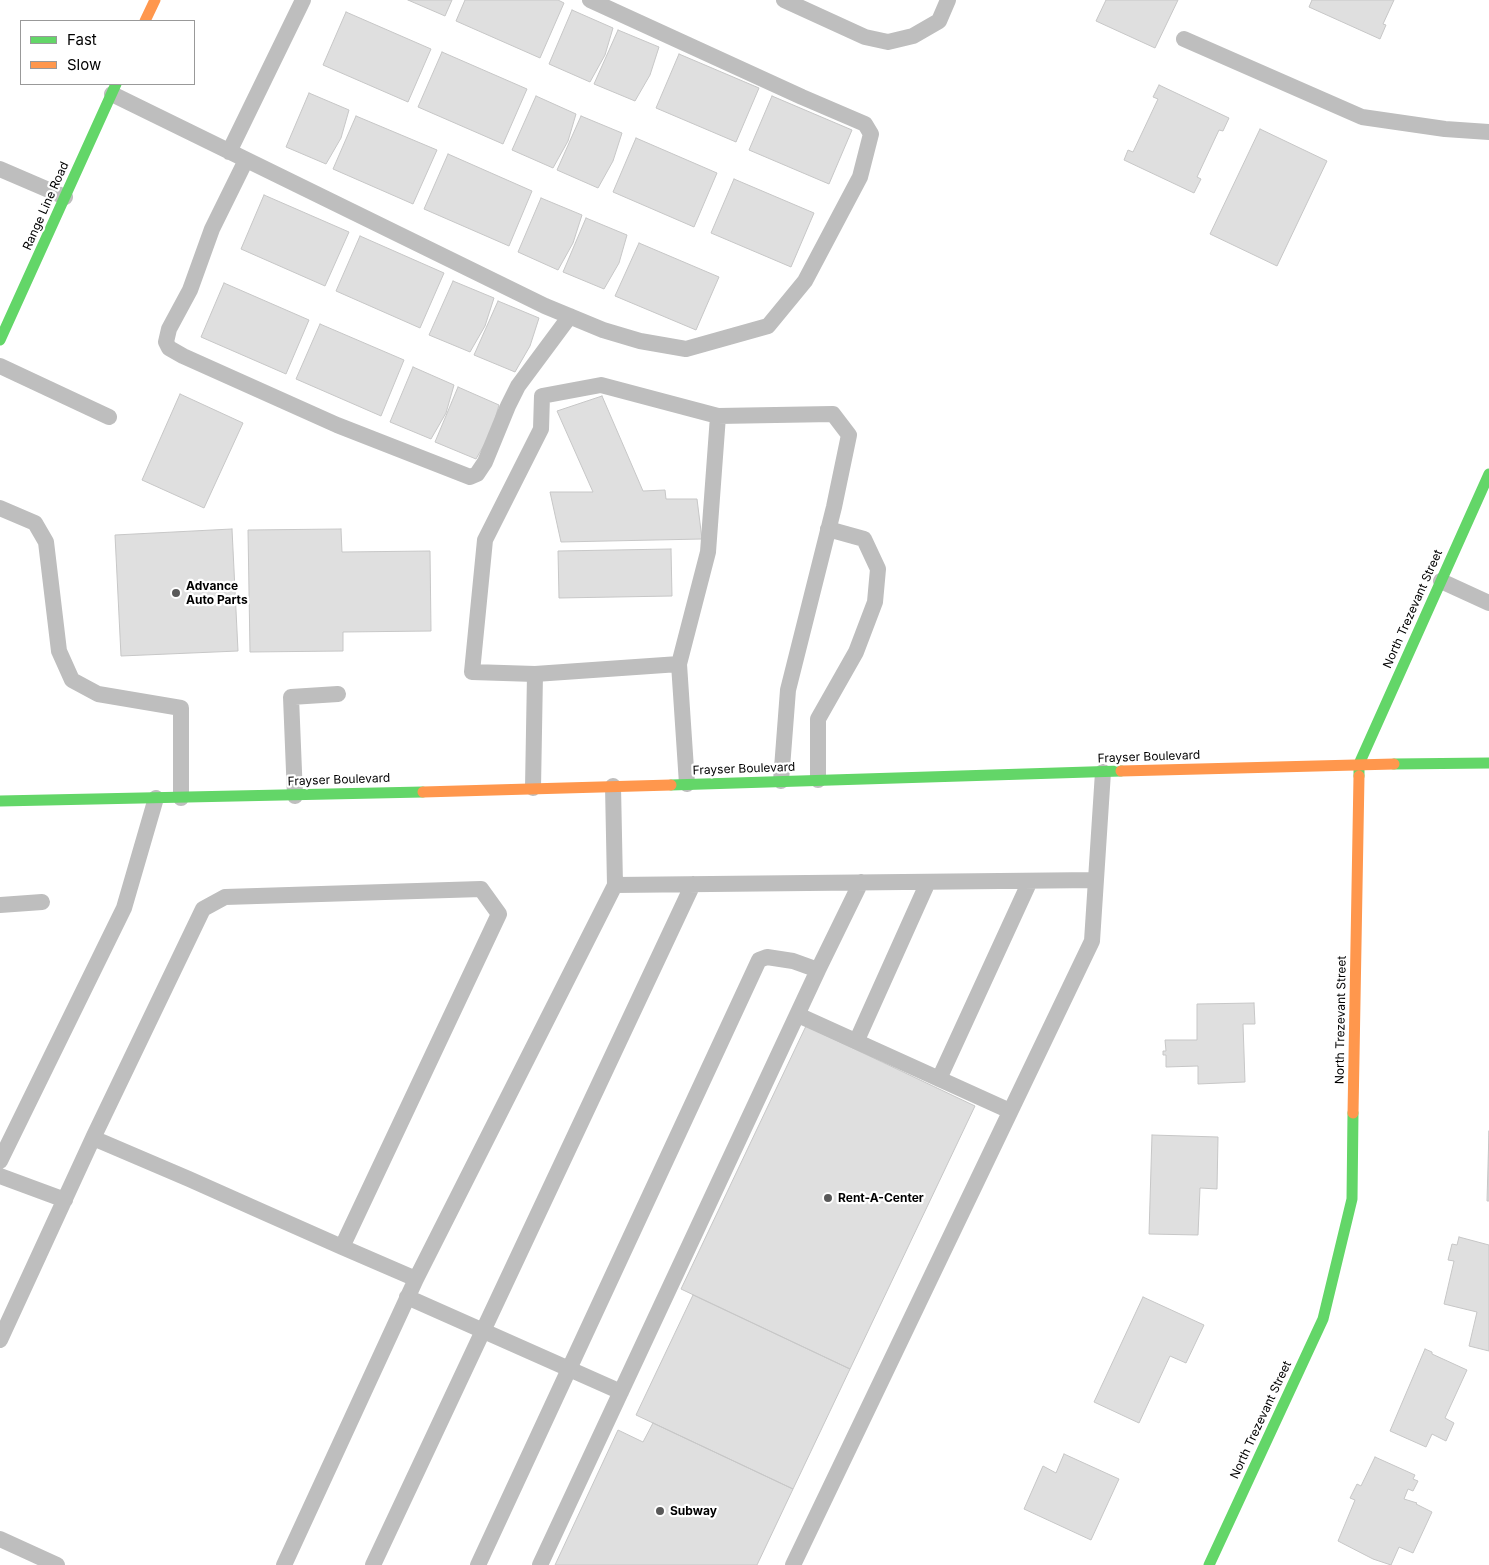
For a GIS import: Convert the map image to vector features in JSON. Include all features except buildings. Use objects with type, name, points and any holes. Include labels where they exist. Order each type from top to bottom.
[{"type":"main road","points":[[145,20],[154,0]]},
{"type":"main road","name":"Range Line Road","points":[[0,340],[114,89]]},
{"type":"main road","name":"North Trezevant Street","points":[[1209,1565],[1323,1319],[1352,1199],[1359,764],[1489,474]]},
{"type":"main road","name":"Frayser Boulevard","points":[[0,801],[295,796],[1359,764],[1489,763]]},
{"type":"lane","points":[[229,152],[303,0]]},
{"type":"lane","points":[[114,89],[229,152],[545,306],[603,330],[640,341],[686,349],[768,326],[806,281],[860,177],[872,134],[865,124],[590,0]]},
{"type":"lane","points":[[784,0],[865,36],[888,42],[913,36],[939,21],[948,0]]},
{"type":"lane","points":[[1184,39],[1362,117],[1445,129],[1489,132]]},
{"type":"lane","points":[[246,160],[212,229],[190,290],[169,329],[166,342],[170,348],[183,356],[337,425],[470,477],[477,474],[485,462],[518,386],[570,316]]},
{"type":"lane","points":[[0,169],[65,197]]},
{"type":"lane","points":[[0,366],[109,417]]},
{"type":"lane","points":[[679,664],[535,674],[472,672],[485,540],[541,429],[542,396],[601,384],[718,416],[833,414],[850,435],[788,690],[781,781]]},
{"type":"lane","points":[[688,784],[679,664],[708,552],[718,416]]},
{"type":"lane","points":[[0,508],[35,524],[46,542],[59,651],[72,680],[98,694],[181,708],[181,798]]},
{"type":"lane","points":[[818,780],[818,718],[856,652],[875,602],[878,569],[864,539],[828,529]]},
{"type":"lane","points":[[1441,581],[1489,603]]},
{"type":"lane","points":[[533,788],[535,674]]},
{"type":"lane","points":[[295,796],[291,697],[338,694]]},
{"type":"lane","points":[[793,1565],[1092,941],[1103,772]]},
{"type":"lane","points":[[284,1565],[407,1297],[615,884],[613,786]]},
{"type":"lane","points":[[0,1161],[124,908],[156,798]]},
{"type":"lane","points":[[615,884],[1096,880]]},
{"type":"lane","points":[[939,1079],[1030,881]]},
{"type":"lane","points":[[540,1565],[861,882]]},
{"type":"lane","points":[[857,1040],[928,882]]},
{"type":"lane","points":[[373,1565],[693,884]]},
{"type":"lane","points":[[0,1340],[93,1138],[204,909],[224,897],[481,890],[498,914],[342,1247]]},
{"type":"lane","points":[[0,905],[42,902]]},
{"type":"lane","points":[[478,1565],[758,960],[768,957],[793,961],[818,970]]},
{"type":"lane","points":[[798,1015],[857,1040],[1010,1111]]},
{"type":"lane","points":[[93,1138],[416,1279]]},
{"type":"lane","points":[[0,1176],[65,1200]]},
{"type":"lane","points":[[407,1297],[621,1392]]},
{"type":"lane","points":[[0,1539],[57,1565]]},
{"type":"traffic: fast","points":[[0,340],[116,85]]},
{"type":"traffic: fast","points":[[1359,776],[1359,764],[1489,474]]},
{"type":"traffic: fast","points":[[1394,764],[1489,763]]},
{"type":"traffic: fast","points":[[671,785],[1121,771]]},
{"type":"traffic: fast","points":[[0,801],[423,792]]},
{"type":"traffic: fast","points":[[1209,1565],[1323,1319],[1352,1199],[1353,1113]]},
{"type":"traffic: slow","points":[[145,20],[155,0]]},
{"type":"traffic: slow","points":[[1121,771],[1394,764]]},
{"type":"traffic: slow","points":[[1353,1113],[1359,776]]},
{"type":"traffic: slow","points":[[423,792],[671,785]]},
{"type":"place","name":"Advance Auto Parts","points":[[176,593]]},
{"type":"place","name":"Rent-A-Center","points":[[828,1198]]},
{"type":"place","name":"Subway","points":[[660,1511]]}]
